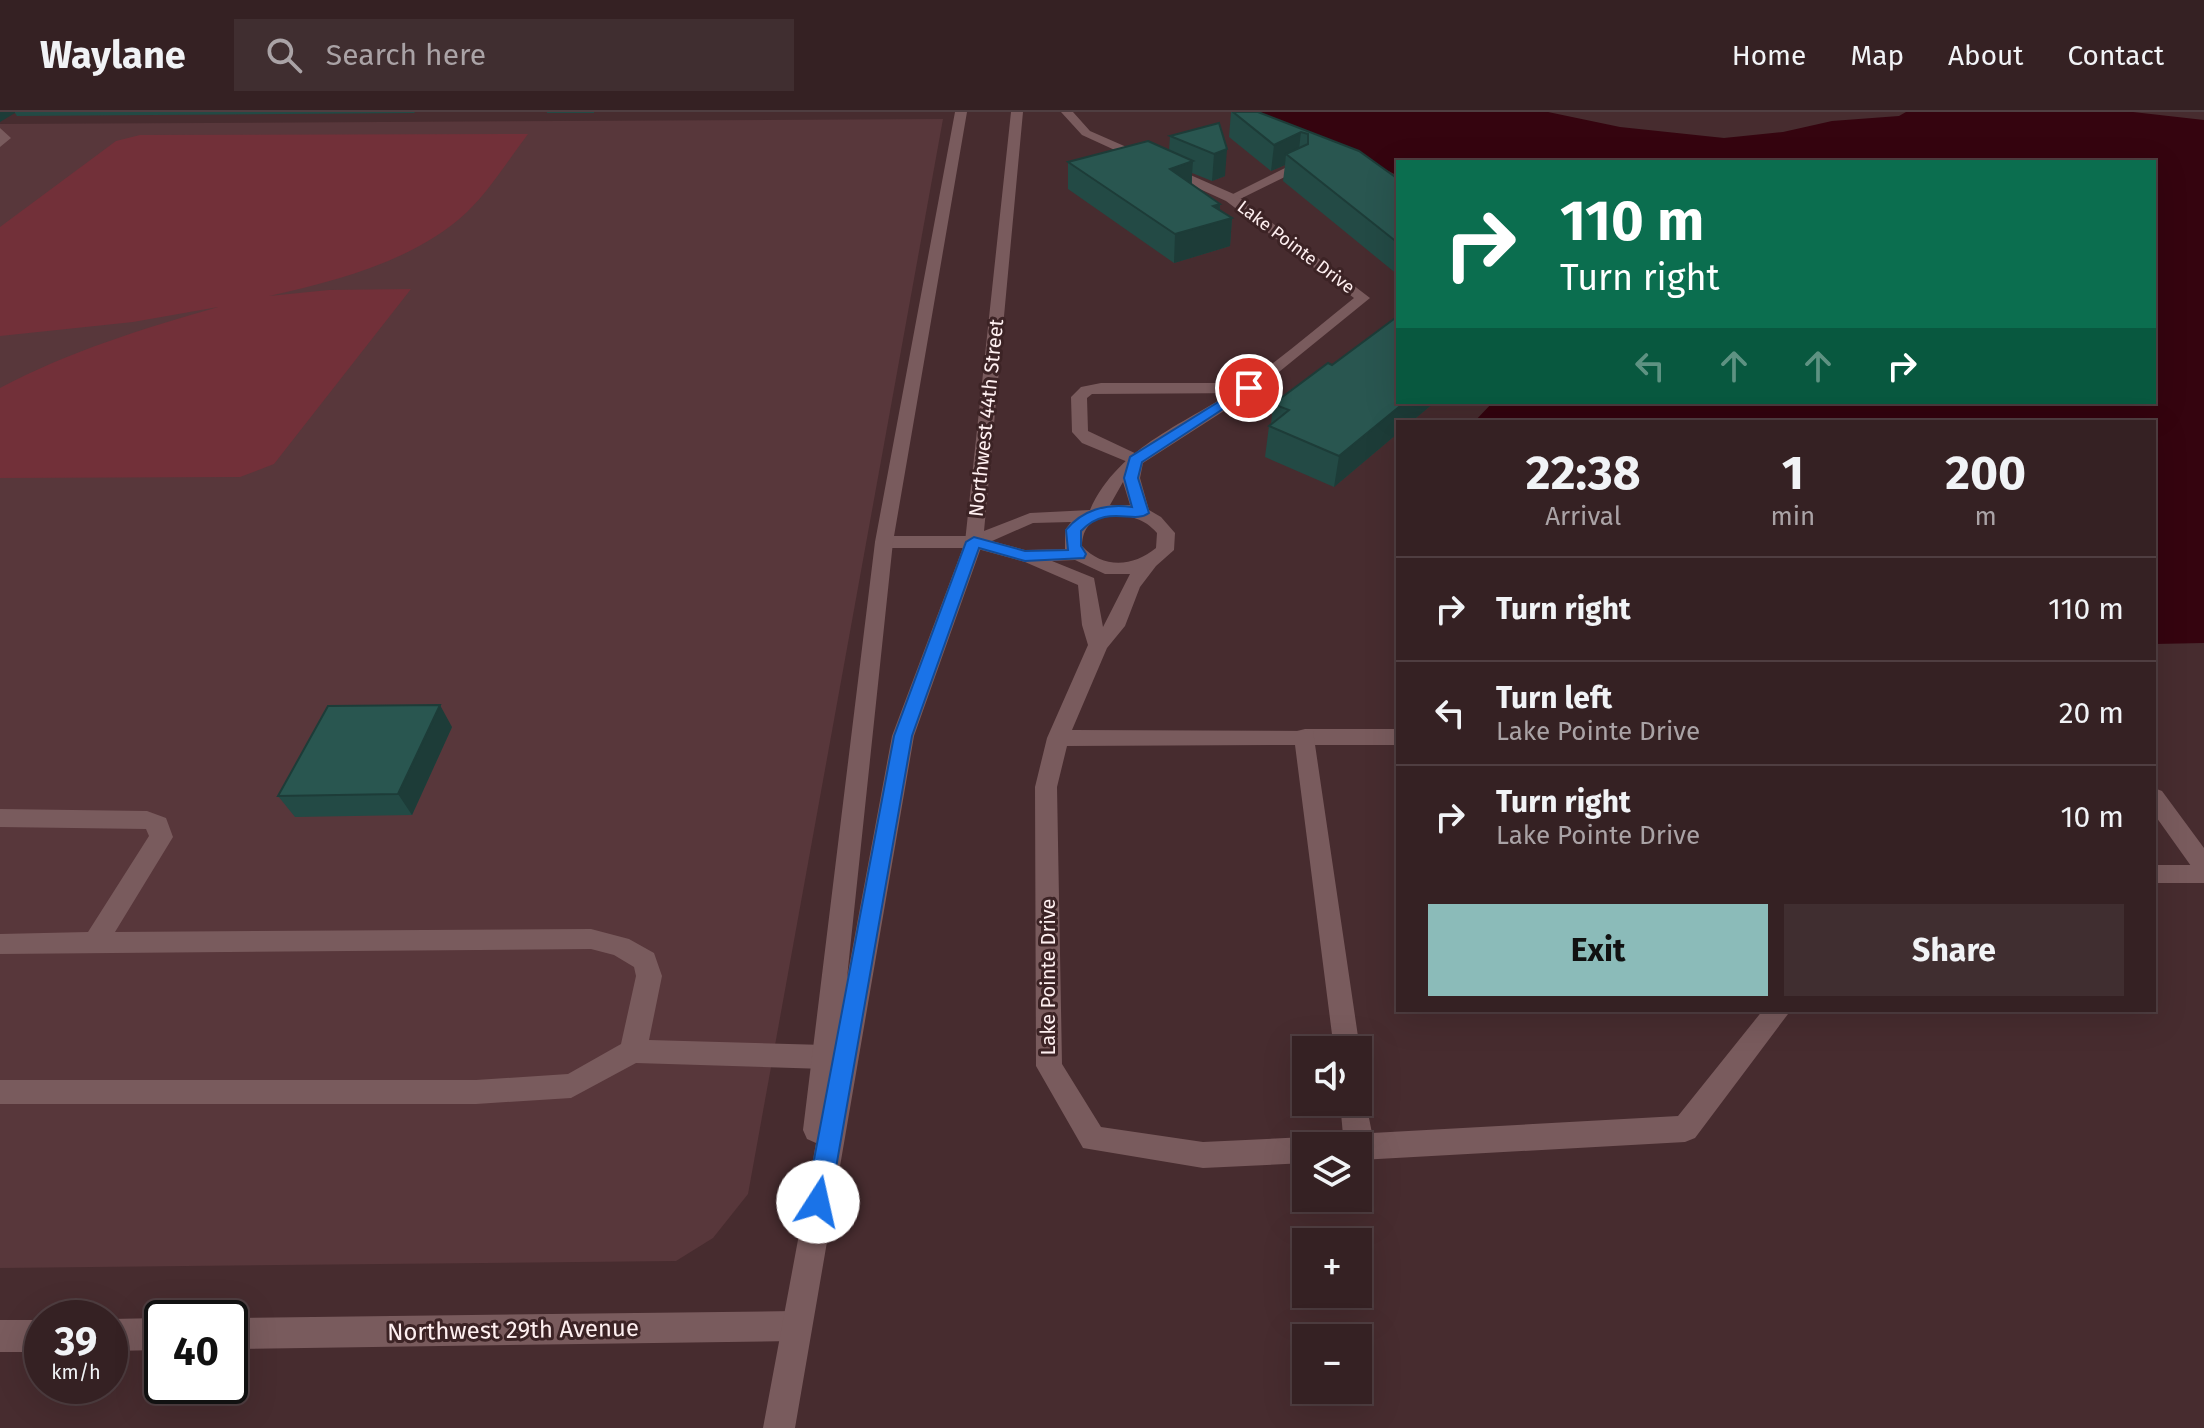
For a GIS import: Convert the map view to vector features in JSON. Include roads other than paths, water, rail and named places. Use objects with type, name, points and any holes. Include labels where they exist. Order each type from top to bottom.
[{"type":"street","name":"Northwest 44th Street","points":[[795,1326],[884,542],[961,112]]},
{"type":"street","name":"Northwest 44th Street","points":[[779,1428],[903,736],[974,542],[1017,112]]},
{"type":"street","name":"Lake Pointe Drive","points":[[1067,112],[1086,133],[1231,198],[1363,298],[1249,388],[1135,460],[1102,496],[1092,514],[1074,530],[1073,547],[1078,554]]},
{"type":"street","points":[[0,132],[5,138],[0,143]]},
{"type":"street","points":[[1231,198],[1299,165]]},
{"type":"street","points":[[1135,460],[1088,439],[1080,432],[1079,397],[1087,390],[1249,388]]},
{"type":"street","name":"Lake Pointe Drive","points":[[1135,460],[1131,478],[1141,513],[1161,524],[1166,533],[1165,550],[1148,563],[1131,586],[1115,626],[1098,645],[1058,738],[1046,787],[1049,1066],[1093,1139],[1203,1155],[1292,1151]]},
{"type":"street","points":[[974,542],[1030,518],[1119,509],[1141,513]]},
{"type":"street","points":[[884,542],[974,542],[1025,556],[1087,582],[1112,589],[1131,586]]},
{"type":"street","points":[[1025,556],[1078,554],[1110,568],[1148,563]]},
{"type":"street","points":[[1087,582],[1092,625],[1098,645]]},
{"type":"street","points":[[1305,737],[1345,1036]]},
{"type":"street","points":[[1058,738],[1396,737]]},
{"type":"street","points":[[2156,800],[2204,866]]},
{"type":"street","points":[[0,818],[147,820],[158,824],[161,837],[95,942]]},
{"type":"street","points":[[2156,874],[2204,874]]},
{"type":"street","points":[[0,944],[591,939],[620,946],[645,961],[649,976],[633,1051]]},
{"type":"street","points":[[1372,1146],[1685,1129],[1776,1012]]},
{"type":"street","points":[[0,1092],[476,1092],[571,1086],[633,1051],[825,1057]]},
{"type":"street","name":"Northwest 29th Avenue","points":[[248,1333],[795,1326]]},
{"type":"street","points":[[0,1336],[24,1336]]}]
